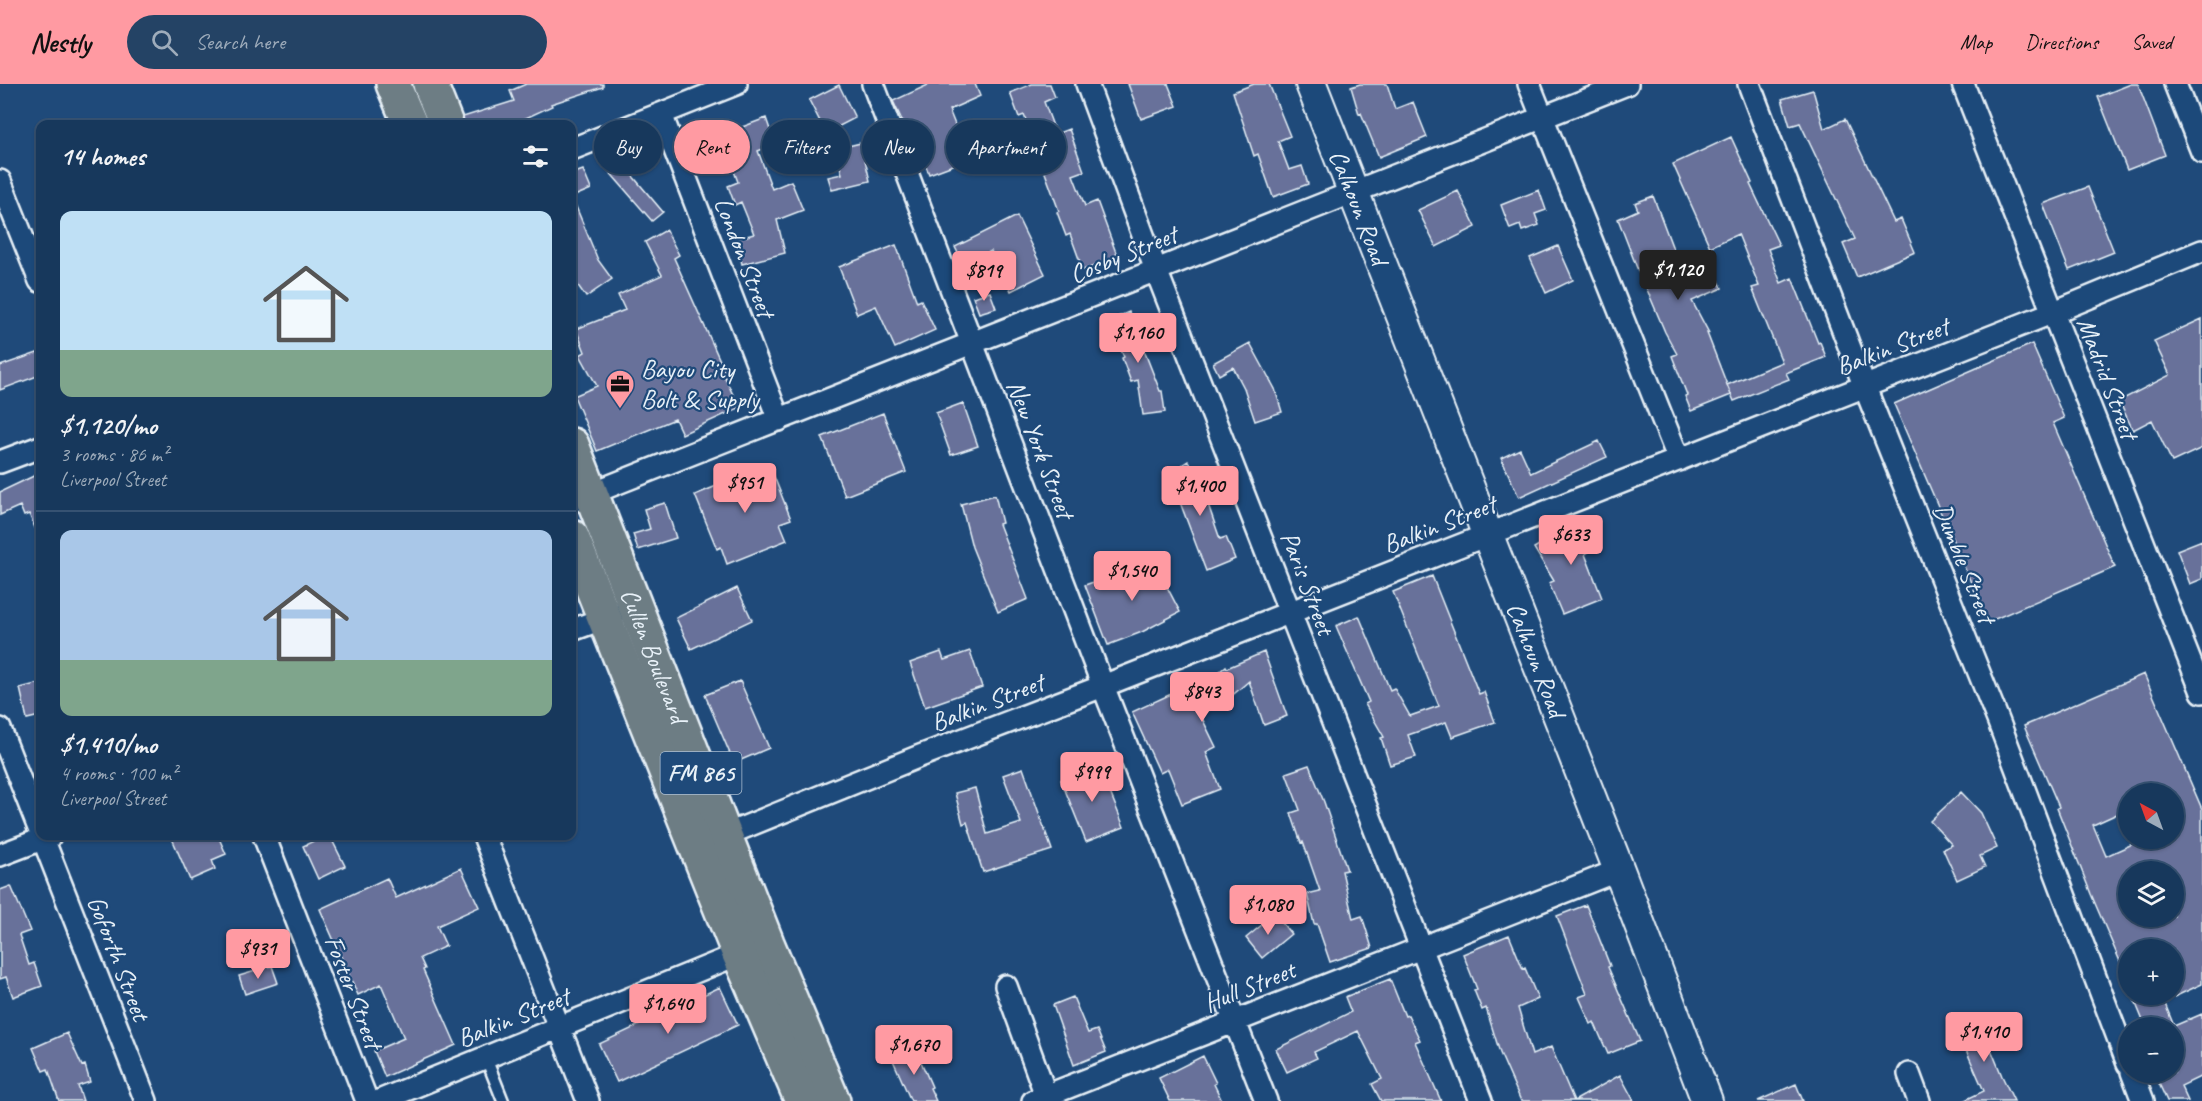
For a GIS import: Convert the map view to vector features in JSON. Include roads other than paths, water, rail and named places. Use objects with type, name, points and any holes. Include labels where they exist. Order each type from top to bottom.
[{"type":"main road","points":[[393,84],[408,120]]},
{"type":"main road","points":[[430,84],[444,120]]},
{"type":"main road","name":"Cullen Boulevard","points":[[576,469],[581,498],[635,606],[711,841],[753,949],[802,1101]]},
{"type":"main road","name":"Cullen Boulevard","points":[[576,547],[604,618],[711,841]]},
{"type":"main road","name":"Cullen Boulevard","points":[[753,949],[833,1101]]},
{"type":"street","points":[[576,146],[736,84]]},
{"type":"street","name":"New York Street","points":[[873,84],[971,343],[1266,1101]]},
{"type":"street","name":"Paris Street","points":[[1087,84],[1156,270],[1481,1101]]},
{"type":"street","name":"Calhoun Road","points":[[1311,84],[1619,870],[1707,1101]]},
{"type":"street","points":[[1529,84],[1679,460]]},
{"type":"street","name":"Cosby Street","points":[[581,498],[1626,84]]},
{"type":"street","name":"Dumble Street","points":[[1749,84],[1864,385],[1998,720],[2118,1038]]},
{"type":"street","name":"Madrid Street","points":[[1963,84],[2202,692]]},
{"type":"street","points":[[2175,84],[2202,152]]},
{"type":"street","name":"London Street","points":[[661,114],[779,420]]},
{"type":"street","points":[[0,181],[36,271]]},
{"type":"street","name":"Balkin Street","points":[[711,841],[920,756],[1104,686],[2054,312],[2202,251]]},
{"type":"street","points":[[0,462],[36,448]]},
{"type":"street","points":[[576,628],[635,606]]},
{"type":"street","name":"Goforth Street","points":[[0,729],[36,816]]},
{"type":"street","points":[[0,855],[36,839]]},
{"type":"street","name":"Goforth Street","points":[[46,840],[146,1101]]},
{"type":"street","name":"Foster Street","points":[[266,840],[367,1101]]},
{"type":"street","points":[[486,840],[588,1101]]},
{"type":"street","name":"Hull Street","points":[[1042,1099],[1619,870]]},
{"type":"street","name":"Balkin Street","points":[[379,1101],[753,949]]},
{"type":"street","points":[[1006,986],[1042,1099]]},
{"type":"street","points":[[1908,1074],[1919,1101]]},
{"type":"street","points":[[2136,1083],[2143,1101]]},
{"type":"lane","points":[[486,1058],[503,1101]]},
{"type":"place","name":"Bayou City Bolt & Supply","points":[[620,410]]}]
